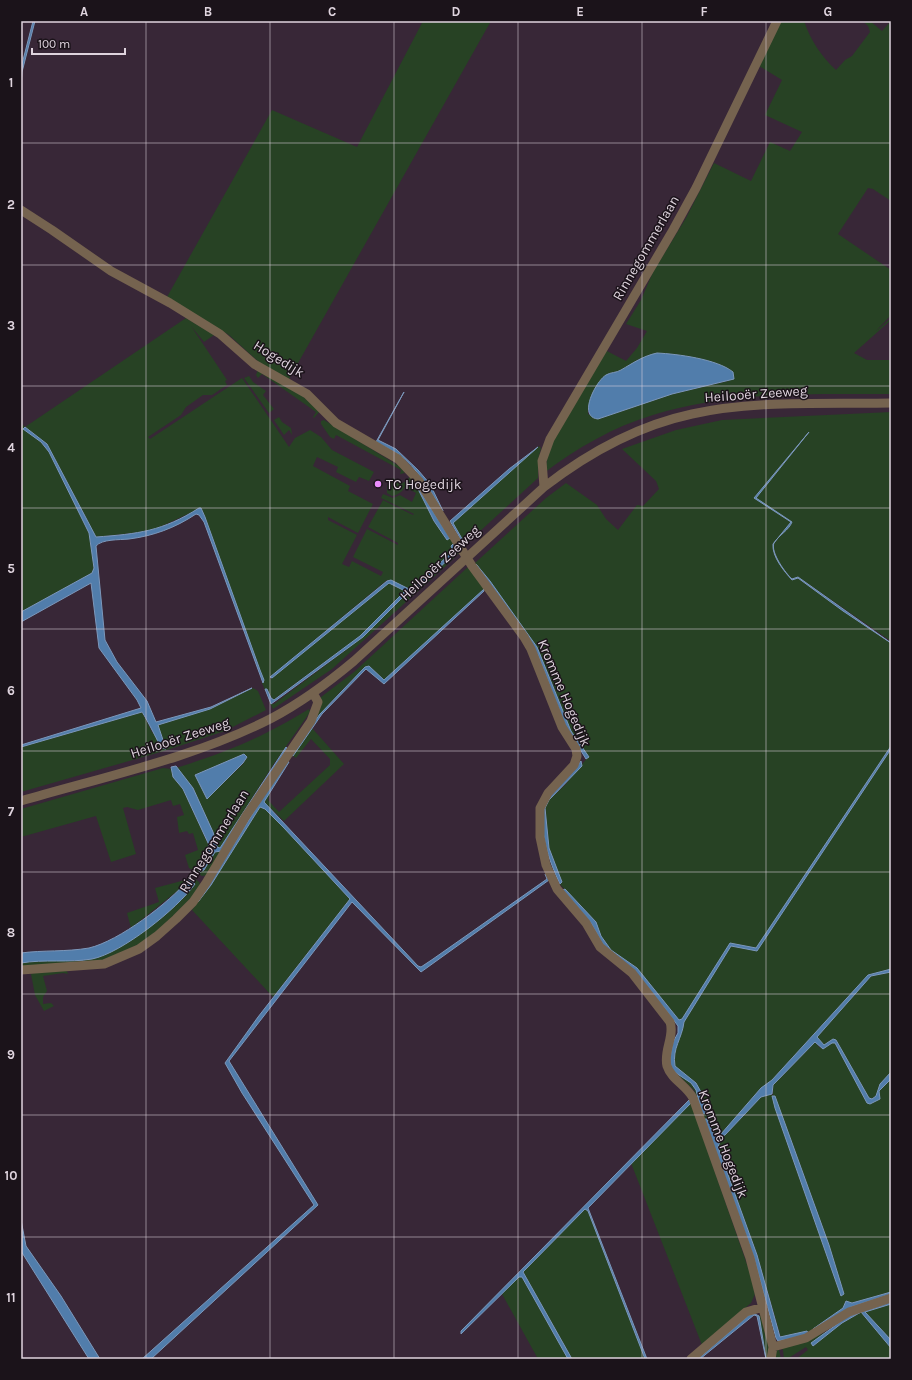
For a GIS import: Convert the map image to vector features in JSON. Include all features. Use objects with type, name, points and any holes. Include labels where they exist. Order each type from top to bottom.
[{"type":"street","name":"Rinnegommerlaan","points":[[544,487],[542,461],[550,440],[696,188],[777,21]]},
{"type":"street","name":"Hogedijk","points":[[21,210],[111,271],[170,302],[220,334],[254,364],[308,394],[336,423],[398,459],[419,482],[466,557]]},
{"type":"street","name":"Heilooër Zeeweg","points":[[21,801],[220,742],[273,718],[313,693],[354,661],[544,487],[572,465],[603,447],[643,429],[692,414],[729,408],[773,405],[891,402]]},
{"type":"street","name":"Kromme Hogedijk","points":[[466,557],[528,643],[562,727],[577,753],[577,759],[574,765],[548,793],[540,808],[540,837],[546,865],[557,889],[586,923],[600,947],[632,973],[670,1022],[672,1032],[666,1055],[667,1066],[672,1074],[689,1091],[693,1098],[750,1258],[773,1348]]},
{"type":"street","name":"Rinnegommerlaan","points":[[21,970],[34,967],[104,964],[139,948],[157,936],[176,920],[198,895],[261,793],[311,720],[318,702],[313,693]]},
{"type":"street","points":[[771,1359],[773,1348],[806,1338],[849,1312],[891,1298]]},
{"type":"street","points":[[691,1359],[744,1314],[763,1307]]},
{"type":"green space","points":[[423,21],[491,21],[289,379],[260,363],[229,335],[167,297],[272,110],[357,147]]},
{"type":"green space","points":[[781,21],[804,21],[817,48],[836,70],[845,60],[852,56],[870,32],[868,26],[863,21],[870,21],[882,31],[891,21],[891,201],[873,189],[868,188],[838,234],[891,270],[891,315],[876,331],[891,318],[891,320],[854,353],[867,360],[891,360],[891,394],[801,394],[741,398],[682,407],[638,420],[610,432],[569,455],[544,473],[551,443],[605,350],[626,361],[637,348],[647,331],[626,324],[641,300],[653,272],[686,218],[714,163],[751,181],[770,142],[790,151],[802,132],[765,115],[782,80],[759,66]],"holes":[[[639,359],[701,360],[729,369],[728,381],[672,394],[598,419],[588,414],[588,406],[608,374],[620,371]]]},
{"type":"green space","points":[[186,318],[214,335],[204,342],[191,326],[227,380],[225,381],[227,385],[212,395],[203,395],[186,407],[181,415],[148,437],[150,439],[242,378],[289,447],[295,438],[310,430],[321,437],[332,450],[374,472],[369,481],[359,477],[356,482],[336,472],[338,467],[317,457],[313,466],[350,486],[348,491],[373,504],[358,533],[328,517],[328,520],[357,535],[342,564],[349,567],[352,561],[381,576],[383,572],[353,557],[367,529],[398,545],[398,543],[368,527],[383,500],[413,515],[414,514],[381,498],[383,494],[393,498],[400,495],[412,502],[416,493],[405,487],[396,495],[392,496],[387,493],[387,486],[393,478],[403,483],[410,477],[415,479],[460,549],[460,552],[332,669],[273,709],[269,701],[271,704],[274,704],[363,637],[405,595],[414,592],[456,552],[457,549],[454,544],[451,546],[453,551],[411,590],[391,580],[387,580],[270,677],[270,679],[272,678],[389,583],[405,591],[360,636],[273,700],[267,689],[265,690],[262,683],[264,680],[201,508],[151,531],[96,537],[47,444],[25,427]],"holes":[[[415,483],[449,538],[447,540],[434,521]]]},
{"type":"green space","points":[[258,370],[292,387],[320,411],[314,418],[313,417],[316,412],[262,374],[258,378],[256,375]]},
{"type":"green space","points":[[249,376],[253,382],[266,391],[263,395],[274,409],[269,413],[244,378]]},
{"type":"green space","points":[[891,412],[891,641],[798,577],[796,579],[798,578],[843,611],[891,643],[891,746],[826,845],[891,749],[891,969],[868,975],[772,1080],[761,1088],[721,1134],[717,1135],[713,1133],[707,1119],[704,1119],[694,1090],[679,1076],[670,1061],[678,1037],[679,1024],[609,951],[586,915],[560,884],[562,882],[549,848],[545,808],[549,800],[565,785],[588,757],[571,731],[548,673],[475,563],[546,498],[566,483],[597,505],[606,519],[618,530],[637,505],[643,506],[659,489],[656,481],[622,449],[676,430],[722,420]]},
{"type":"green space","points":[[279,417],[282,422],[291,428],[292,435],[289,430],[284,435],[274,420]]},
{"type":"green space","points":[[324,420],[399,466],[405,473],[400,474],[401,470],[336,435],[334,439],[330,437],[321,424],[321,421]]},
{"type":"green space","points":[[21,423],[25,427],[24,429],[41,442],[49,452],[89,533],[94,568],[92,573],[21,612]]},
{"type":"green space","points":[[539,446],[541,448],[538,460],[538,478],[465,545],[453,523],[512,468]]},
{"type":"green space","points":[[469,566],[486,589],[485,591],[484,589],[384,680],[370,667],[366,666],[313,722],[321,697],[354,672]]},
{"type":"green space","points":[[253,688],[258,691],[266,710],[225,731],[164,751],[21,792],[21,747],[142,712],[152,732],[167,747],[157,725],[210,709]]},
{"type":"green space","points":[[309,709],[310,712],[273,765],[221,847],[218,848],[213,832],[193,788],[176,768],[245,743],[276,728]],"holes":[[[244,754],[247,757],[243,764],[207,799],[195,775]]]},
{"type":"green space","points":[[312,728],[344,764],[284,821],[264,802],[268,793],[270,795],[268,800],[279,812],[330,765],[330,759],[311,739],[296,758],[293,756]]},
{"type":"green space","points":[[163,768],[171,769],[173,777],[183,789],[208,844],[208,847],[196,868],[204,870],[215,852],[221,851],[208,875],[202,876],[189,868],[185,855],[198,850],[193,833],[189,834],[187,831],[179,833],[177,817],[184,815],[180,804],[173,806],[171,800],[138,810],[127,807],[123,808],[136,854],[111,862],[96,816],[21,837],[21,809]]},
{"type":"green space","points":[[260,807],[265,809],[284,828],[350,899],[273,997],[192,910],[211,885]]},
{"type":"green space","points":[[194,878],[199,882],[201,888],[150,939],[100,962],[21,968],[21,963],[92,959],[118,948],[148,928],[176,905],[195,884]]},
{"type":"green space","points":[[189,879],[181,888],[131,928],[127,913],[159,902],[155,888]]},
{"type":"green space","points":[[66,969],[68,974],[63,973],[43,976],[47,991],[43,997],[43,1004],[51,1003],[54,1006],[44,1011],[35,995],[31,974],[44,970]]},
{"type":"green space","points":[[891,972],[891,1072],[880,1084],[876,1096],[872,1099],[869,1098],[836,1040],[833,1039],[824,1046],[817,1037],[871,976]]},
{"type":"green space","points":[[815,1042],[820,1048],[835,1043],[867,1103],[880,1099],[879,1091],[891,1079],[891,1292],[852,1303],[846,1301],[843,1308],[808,1333],[781,1338],[757,1255],[718,1147],[722,1135],[725,1135],[761,1097],[767,1094],[773,1095],[773,1085]],"holes":[[[773,1096],[779,1107],[829,1245],[844,1294],[841,1296],[775,1108]]]},
{"type":"green space","points":[[691,1103],[751,1276],[755,1294],[751,1303],[702,1345],[631,1163]]},
{"type":"green space","points":[[585,1209],[588,1211],[645,1359],[572,1359],[523,1272]]},
{"type":"green space","points":[[519,1277],[522,1277],[568,1359],[538,1359],[502,1294]]},
{"type":"green space","points":[[891,1304],[891,1340],[865,1312]]},
{"type":"green space","points":[[861,1312],[891,1348],[891,1359],[796,1359],[808,1350],[806,1347],[787,1359],[784,1359],[783,1350],[780,1348],[781,1359],[773,1359],[778,1348],[808,1340],[828,1331],[812,1343],[813,1346],[842,1323]]},
{"type":"green space","points":[[758,1315],[762,1316],[769,1348],[769,1359],[766,1359]]},
{"type":"water","points":[[33,21],[35,21],[22,72],[21,84],[21,68]]},
{"type":"water","points":[[657,353],[686,356],[726,367],[733,372],[734,379],[672,394],[598,419],[592,417],[589,412],[590,398],[598,384],[606,375],[619,371],[643,358]]},
{"type":"water","points":[[404,392],[378,440],[396,449],[418,470],[430,484],[443,511],[412,466],[398,454],[376,442]]},
{"type":"water","points":[[25,427],[47,444],[96,537],[138,533],[150,530],[174,522],[199,508],[201,508],[205,517],[264,680],[263,683],[204,522],[199,515],[196,514],[172,527],[155,533],[138,538],[106,541],[96,546],[105,640],[117,662],[147,701],[156,722],[211,707],[252,688],[210,709],[158,725],[166,749],[161,748],[142,712],[21,747],[21,745],[141,708],[137,700],[99,648],[91,583],[21,622],[21,612],[92,573],[94,568],[89,533],[49,452],[41,442],[23,429]]},
{"type":"water","points":[[809,432],[756,498],[792,522],[789,528],[777,539],[791,522],[754,498]]},
{"type":"water","points":[[538,447],[453,523],[465,544],[464,545],[450,521],[509,469]]},
{"type":"water","points":[[415,483],[450,538],[447,540],[434,521]]},
{"type":"water","points":[[454,543],[457,550],[456,552],[414,592],[405,595],[363,637],[271,704],[265,689],[267,689],[271,698],[274,700],[360,636],[405,591],[389,583],[272,678],[270,677],[387,581],[391,580],[411,590],[453,551],[451,546]]},
{"type":"water","points":[[773,547],[776,557],[786,572],[782,568],[776,559]]},
{"type":"water","points":[[476,564],[490,581],[537,647],[571,731],[589,757],[586,759],[565,725],[538,655]]},
{"type":"water","points":[[787,574],[792,579],[798,577],[891,643],[843,611],[798,578],[792,580]]},
{"type":"water","points":[[484,589],[484,591],[384,684],[366,669],[322,714],[293,756],[290,754],[320,714],[365,667],[369,666],[384,680]]},
{"type":"water","points":[[891,746],[891,749],[757,951],[731,946],[684,1022],[676,1049],[674,1060],[675,1066],[696,1083],[701,1092],[706,1113],[702,1114],[696,1090],[691,1083],[673,1071],[669,1063],[673,1042],[678,1033],[678,1026],[663,1006],[606,950],[591,923],[563,890],[565,889],[596,922],[601,936],[611,950],[637,968],[679,1020],[682,1019],[730,943],[756,948]]},
{"type":"water","points":[[286,747],[287,748],[221,851],[215,852],[204,870],[200,872],[196,868],[209,845],[183,789],[173,777],[171,767],[176,766],[193,788],[213,832],[217,847],[220,848]]},
{"type":"water","points":[[244,754],[247,757],[243,763],[207,799],[195,775]]},
{"type":"water","points":[[286,760],[289,762],[264,802],[418,966],[421,967],[433,959],[547,879],[545,874],[547,873],[549,880],[421,972],[352,902],[229,1061],[318,1205],[151,1359],[142,1359],[314,1205],[242,1093],[225,1063],[258,1017],[350,899],[284,828],[265,809],[260,807],[211,885],[198,902]]},
{"type":"water","points":[[581,761],[582,766],[549,800],[545,808],[549,848],[562,882],[560,884],[552,866],[545,843],[542,820],[543,810],[549,796]]},
{"type":"water","points":[[189,879],[195,884],[176,905],[148,929],[104,955],[92,959],[74,961],[39,961],[21,963],[21,953],[89,948],[114,938],[156,910]]},
{"type":"water","points":[[891,969],[891,972],[871,976],[817,1037],[824,1045],[833,1039],[836,1040],[869,1098],[872,1099],[876,1096],[880,1084],[891,1072],[891,1079],[879,1091],[880,1099],[870,1104],[867,1103],[835,1043],[832,1043],[823,1049],[815,1042],[773,1085],[772,1094],[761,1097],[725,1135],[722,1136],[718,1147],[757,1255],[780,1337],[807,1331],[808,1333],[799,1337],[778,1341],[754,1258],[704,1119],[707,1119],[713,1133],[717,1135],[721,1134],[761,1088],[772,1080],[868,975]]},
{"type":"water","points":[[772,1096],[775,1096],[829,1245],[844,1294],[841,1296],[775,1108]]},
{"type":"water","points":[[689,1100],[691,1103],[588,1208],[647,1359],[645,1359],[588,1211],[585,1209],[523,1272],[572,1359],[568,1359],[522,1277],[519,1277],[461,1334],[461,1331]]},
{"type":"water","points":[[21,1220],[26,1246],[61,1296],[100,1359],[89,1359],[21,1251]]},
{"type":"water","points":[[891,1292],[891,1294],[851,1307],[813,1329],[843,1308],[846,1301],[852,1303]]},
{"type":"water","points":[[891,1302],[891,1304],[865,1312],[891,1340],[891,1348],[861,1312]]},
{"type":"water","points":[[860,1313],[842,1323],[813,1346],[811,1343],[847,1317]]},
{"type":"water","points":[[755,1314],[759,1316],[766,1359],[757,1316],[754,1315],[700,1359],[698,1359],[749,1315]]},
{"type":"place","name":"TC Hogedijk","points":[[378,484]]}]
